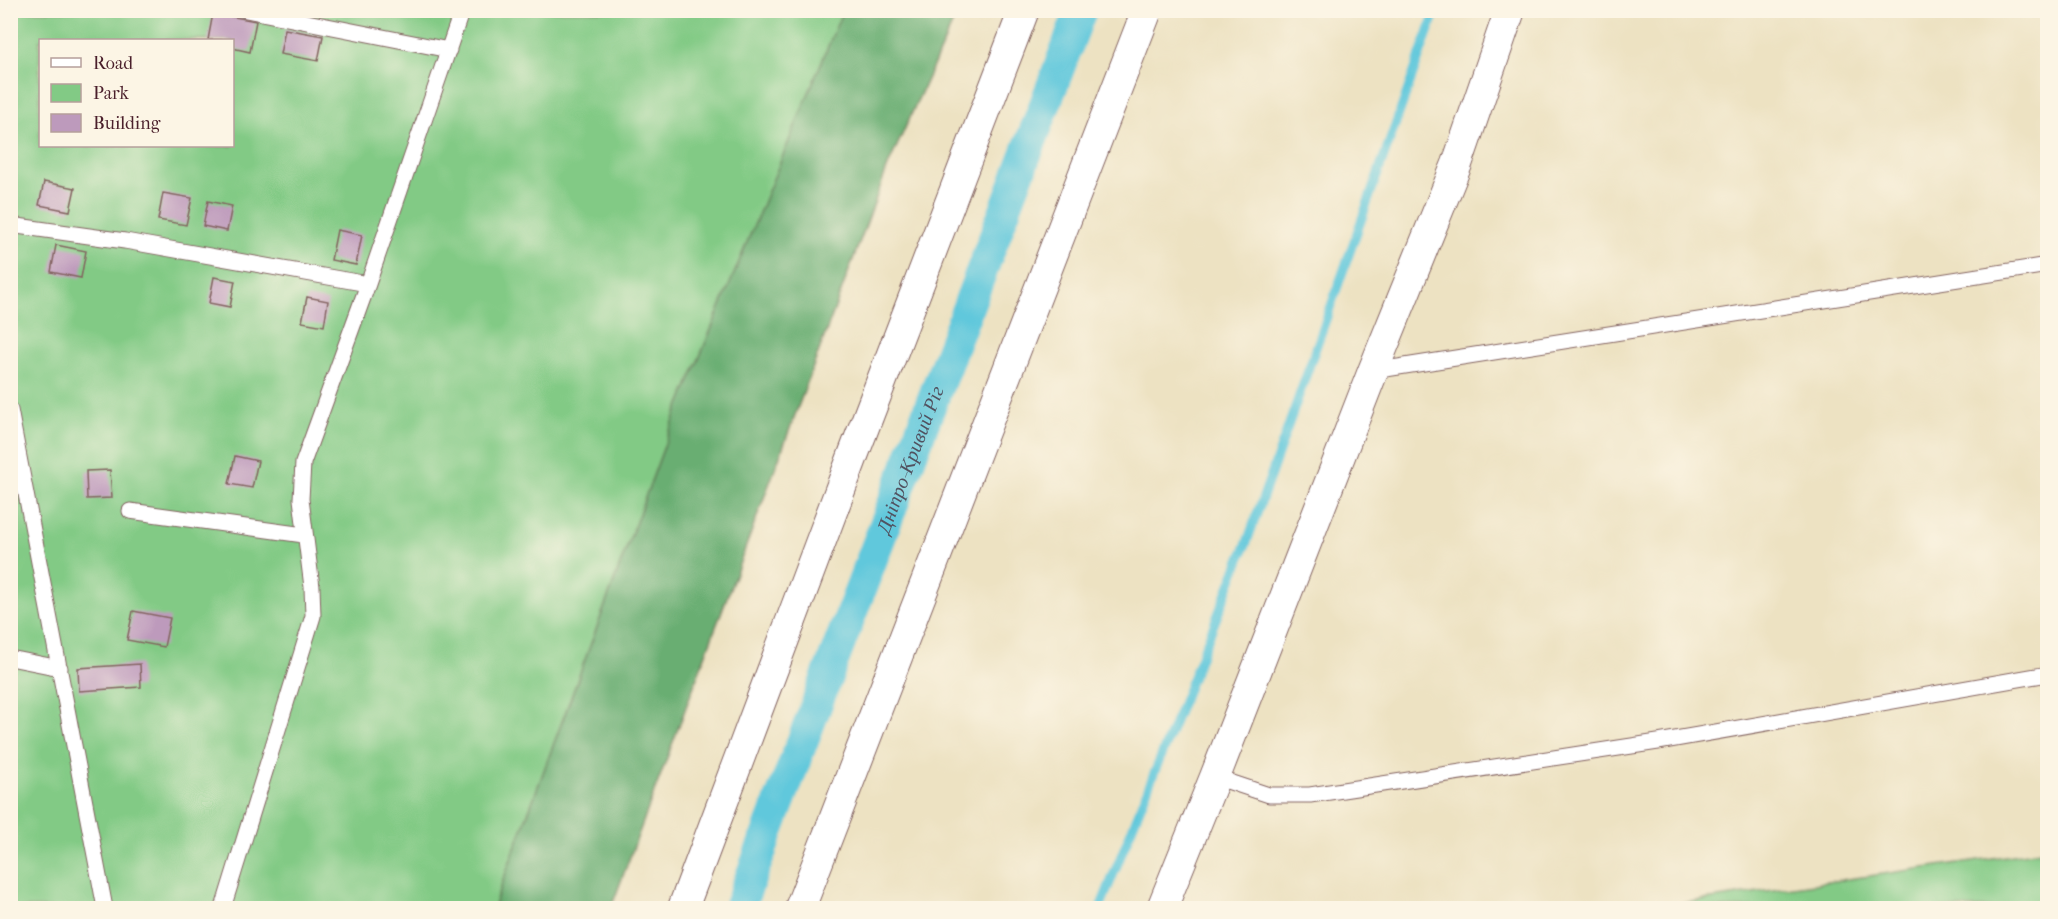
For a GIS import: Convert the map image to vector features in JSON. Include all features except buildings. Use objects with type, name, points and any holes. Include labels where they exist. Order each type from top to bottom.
[{"type":"street","points":[[683,909],[854,453],[1024,10]]},
{"type":"street","points":[[800,909],[1147,10]]},
{"type":"street","points":[[1162,909],[1373,371],[1457,164],[1510,10]]},
{"type":"lane","points":[[246,10],[448,50]]},
{"type":"lane","points":[[223,909],[313,616],[312,587],[301,499],[303,463],[368,284],[462,10]]},
{"type":"lane","points":[[10,225],[126,241],[368,284]]},
{"type":"lane","points":[[1373,371],[2048,265]]},
{"type":"lane","points":[[10,410],[105,909]]},
{"type":"lane","points":[[130,511],[304,535]]},
{"type":"lane","points":[[10,658],[60,668]]},
{"type":"lane","points":[[1215,777],[1269,795],[1310,795],[1670,740],[2048,674]]},
{"type":"green space","points":[[843,10],[958,11],[888,166],[611,908],[493,908],[675,417]]},
{"type":"green space","points":[[10,11],[843,11],[675,417],[493,908],[11,908]]},
{"type":"green space","points":[[2047,850],[2047,908],[1649,908]]},
{"type":"waterway","name":"Дніпро-Кривий Ріг","points":[[739,908],[1081,10]]},
{"type":"waterway","points":[[1100,908],[1247,542],[1436,10]]}]
